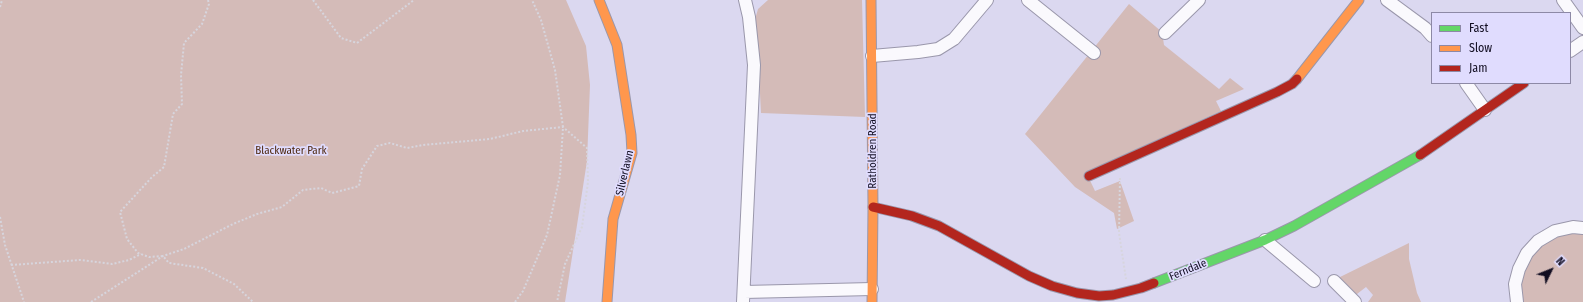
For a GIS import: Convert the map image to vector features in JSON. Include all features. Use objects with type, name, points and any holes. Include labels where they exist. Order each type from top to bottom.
[{"type":"street","name":"Silverlawn","points":[[599,0],[617,45],[631,135],[632,153],[613,219],[607,302]]},
{"type":"street","points":[[745,0],[749,17],[754,65],[743,297],[872,289]]},
{"type":"street","name":"Ratholdren Road","points":[[871,0],[873,207],[872,302]]},
{"type":"street","points":[[872,56],[938,49],[954,39],[987,0]]},
{"type":"street","points":[[1028,0],[1094,53]]},
{"type":"street","points":[[1165,33],[1199,0]]},
{"type":"street","points":[[1089,176],[1292,84],[1305,70],[1359,0]]},
{"type":"street","points":[[1387,0],[1425,28],[1431,35]]},
{"type":"street","points":[[1563,0],[1583,28]]},
{"type":"street","points":[[1571,50],[1583,42]]},
{"type":"street","points":[[1467,84],[1485,110]]},
{"type":"street","name":"Ferndale","points":[[873,207],[912,216],[939,226],[1029,276],[1052,286],[1077,293],[1114,299],[1128,292],[1265,240],[1294,226],[1414,159],[1523,84]]},
{"type":"street","points":[[1517,302],[1515,284],[1518,269],[1527,253],[1538,241],[1555,231],[1573,227],[1583,228]]},
{"type":"street","points":[[1265,240],[1314,281]]},
{"type":"street","points":[[1334,281],[1355,302]]},
{"type":"path","points":[[0,7],[2,0]]},
{"type":"path","points":[[208,0],[209,4],[202,24],[184,43],[182,104],[173,114],[164,167],[152,177],[120,212],[127,239],[138,253],[149,257],[163,256],[170,263],[203,268],[234,284],[252,302]]},
{"type":"path","points":[[312,0],[341,38],[357,43],[414,0]]},
{"type":"path","points":[[515,302],[522,291],[547,235],[560,175],[563,127],[555,70],[541,20],[532,0]]},
{"type":"path","points":[[91,302],[163,256],[184,249],[257,214],[282,207],[303,190],[321,188],[332,193],[359,186],[362,169],[376,146],[390,143],[406,148],[490,139],[523,131],[563,127],[588,148],[588,182],[582,227],[565,264],[556,302]]},
{"type":"path","points":[[1127,159],[1120,181],[1119,233],[1128,292]]},
{"type":"path","points":[[0,217],[5,245],[24,302]]},
{"type":"path","points":[[11,265],[80,260],[112,264],[129,260],[141,254]]},
{"type":"green space","name":"Blackwater Park","points":[[0,0],[566,0],[586,46],[590,85],[587,161],[565,302],[0,302]]},
{"type":"green space","points":[[768,0],[862,0],[865,117],[761,113],[757,35],[754,23],[758,9]]},
{"type":"green space","points":[[1129,4],[1162,32],[1164,45],[1219,89],[1230,78],[1244,89],[1216,101],[1221,111],[1086,172],[1095,191],[1120,181],[1134,221],[1117,229],[1114,213],[1075,187],[1025,134]]},
{"type":"green space","points":[[1571,233],[1583,233],[1583,302],[1523,302],[1521,285],[1529,261],[1536,251],[1546,243]]},
{"type":"green space","points":[[1409,243],[1409,259],[1417,293],[1421,302],[1368,302],[1373,295],[1366,287],[1357,294],[1353,294],[1338,278]]},
{"type":"traffic: fast","points":[[1154,283],[1265,240],[1294,226],[1420,155]]},
{"type":"traffic: slow","points":[[599,0],[617,45],[631,135],[632,153],[613,219],[607,302]]},
{"type":"traffic: slow","points":[[871,0],[873,207],[872,302]]},
{"type":"traffic: slow","points":[[1297,79],[1359,0]]},
{"type":"traffic: jam","points":[[1089,176],[1277,92],[1292,84],[1297,79]]},
{"type":"traffic: jam","points":[[1420,155],[1523,84]]},
{"type":"traffic: jam","points":[[873,207],[912,216],[939,226],[1029,276],[1052,286],[1077,293],[1099,296],[1113,295],[1154,283]]}]
